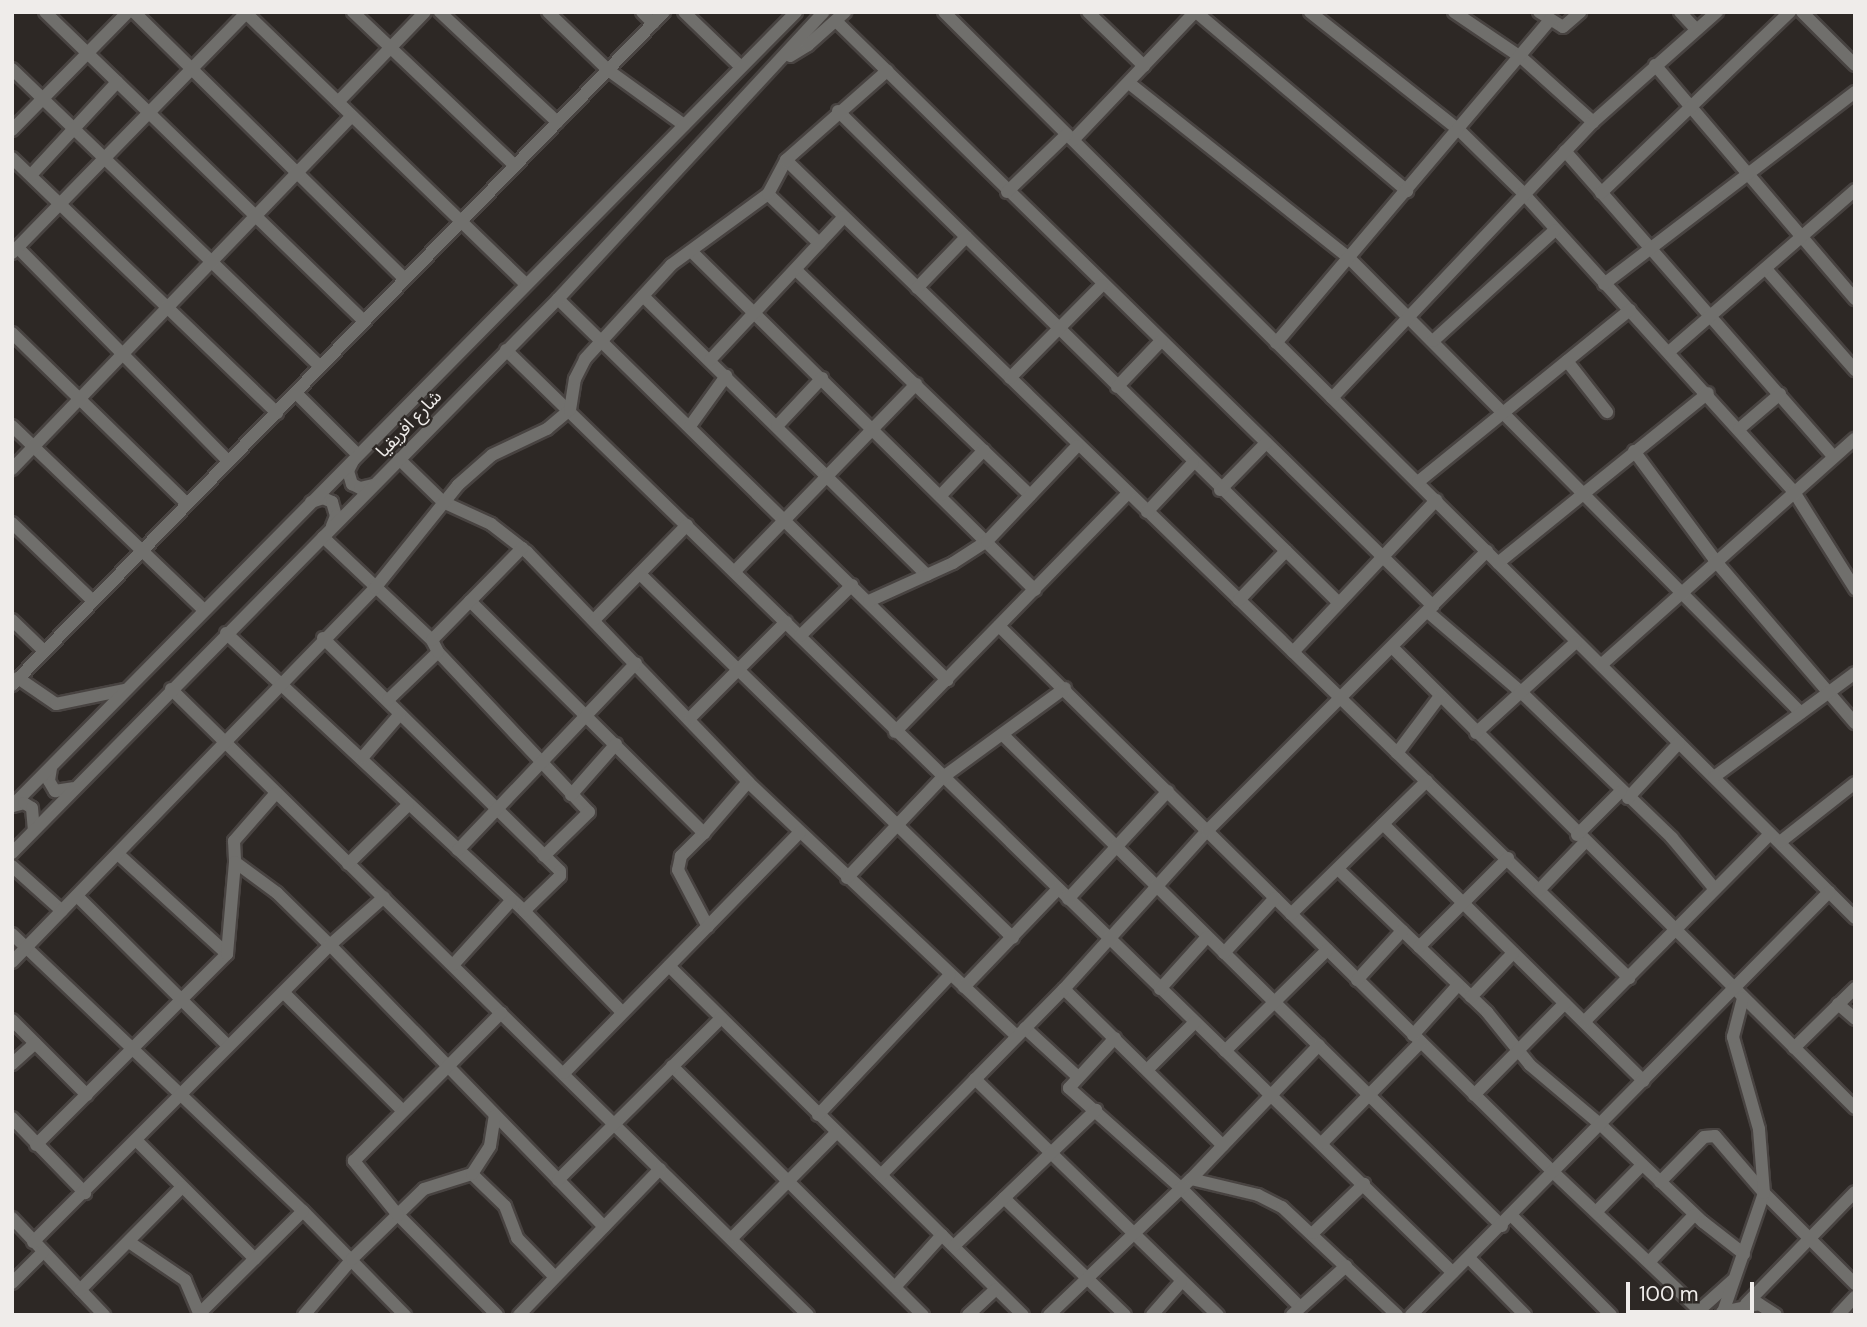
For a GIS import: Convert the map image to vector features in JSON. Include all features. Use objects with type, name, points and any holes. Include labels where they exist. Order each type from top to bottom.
[{"type":"street","points":[[45,12],[363,320]]},
{"type":"street","points":[[12,130],[40,96],[128,12]]},
{"type":"street","points":[[134,12],[404,278]]},
{"type":"street","points":[[354,12],[514,165]]},
{"type":"street","points":[[338,102],[425,12]]},
{"type":"street","points":[[440,12],[557,122]]},
{"type":"street","points":[[548,12],[608,71],[684,125]]},
{"type":"street","points":[[642,12],[653,23]]},
{"type":"street","points":[[124,690],[56,704],[15,681],[664,12]]},
{"type":"street","points":[[684,12],[741,67]]},
{"type":"street","name":"شارع افريقيا","points":[[13,806],[203,609],[796,12]]},
{"type":"street","name":"شارع افريقيا","points":[[12,853],[558,299],[824,12]]},
{"type":"street","points":[[944,12],[1855,918]]},
{"type":"street","points":[[1088,12],[1144,66]]},
{"type":"street","points":[[1007,192],[1129,83],[1195,12],[1407,191]]},
{"type":"street","points":[[1310,12],[1459,130],[1523,193],[1604,284],[1671,351],[1794,492],[1855,589]]},
{"type":"street","points":[[1454,12],[1522,58],[1593,122]]},
{"type":"street","points":[[1276,343],[1522,58],[1545,16],[1565,27],[1580,12]]},
{"type":"street","points":[[1681,12],[1696,29]]},
{"type":"street","points":[[1332,398],[1593,122],[1717,12]]},
{"type":"street","points":[[1601,193],[1790,12]]},
{"type":"street","points":[[1802,12],[1855,65]]},
{"type":"street","points":[[228,461],[122,353],[15,250],[151,115],[246,13],[526,284]]},
{"type":"street","points":[[780,61],[808,46],[840,16],[887,72],[1007,192],[1382,555],[1431,609],[1672,838],[1714,888]]},
{"type":"street","points":[[1655,65],[1694,106],[1855,299]]},
{"type":"street","points":[[12,69],[320,366]]},
{"type":"street","points":[[12,961],[375,587],[443,502],[483,461],[547,429],[570,411],[575,379],[585,359],[643,296],[691,251],[768,194],[786,160],[838,111],[887,72]]},
{"type":"street","points":[[31,175],[117,82]]},
{"type":"street","points":[[1129,83],[1349,258],[1685,593],[1801,713]]},
{"type":"street","points":[[1604,284],[1747,171],[1855,92]]},
{"type":"street","points":[[838,111],[1220,490],[1338,602]]},
{"type":"street","points":[[12,469],[352,116]]},
{"type":"street","points":[[1565,151],[1713,314],[1835,457]]},
{"type":"street","points":[[12,158],[63,203],[277,413]]},
{"type":"street","points":[[786,160],[1077,446],[1508,858],[1629,978]]},
{"type":"street","points":[[1671,351],[1855,190]]},
{"type":"street","points":[[768,194],[819,243]]},
{"type":"street","points":[[710,360],[756,314],[844,217]]},
{"type":"street","points":[[1433,341],[1555,230]]},
{"type":"street","points":[[917,288],[966,237]]},
{"type":"street","points":[[691,251],[1035,590]]},
{"type":"street","points":[[1766,269],[1855,370]]},
{"type":"street","points":[[796,270],[1030,495]]},
{"type":"street","points":[[1010,378],[1102,285]]},
{"type":"street","points":[[643,296],[927,575]]},
{"type":"street","points":[[558,299],[786,518],[947,680]]},
{"type":"street","points":[[1418,482],[1630,310]]},
{"type":"street","points":[[12,333],[186,503]]},
{"type":"street","points":[[1117,387],[1161,341]]},
{"type":"street","points":[[506,350],[736,570],[895,732],[1322,1143],[1453,1273]]},
{"type":"street","points":[[1567,361],[1607,412]]},
{"type":"street","points":[[690,426],[726,376]]},
{"type":"street","points":[[777,426],[822,378]]},
{"type":"street","points":[[736,570],[916,384]]},
{"type":"street","points":[[296,393],[356,456],[348,471],[352,484],[365,488],[377,481]]},
{"type":"street","points":[[1498,563],[1708,393]]},
{"type":"street","points":[[1739,429],[1780,394]]},
{"type":"street","points":[[12,426],[203,609]]},
{"type":"street","points":[[1601,666],[1855,439]]},
{"type":"street","points":[[1220,490],[1266,443]]},
{"type":"street","points":[[869,601],[927,575],[987,541],[1077,446]]},
{"type":"street","points":[[941,495],[984,450]]},
{"type":"street","points":[[1634,451],[1718,564],[1855,723]]},
{"type":"street","points":[[399,459],[443,502],[491,524],[522,548],[690,718],[748,782],[847,878],[950,975],[1078,1077]]},
{"type":"street","points":[[1147,512],[1193,463]]},
{"type":"street","points":[[895,732],[1128,493]]},
{"type":"street","points":[[309,503],[318,498],[332,502],[336,516],[326,533],[589,812],[544,856]]},
{"type":"street","points":[[1293,652],[1436,500]]},
{"type":"street","points":[[12,523],[92,600]]},
{"type":"street","points":[[594,620],[687,525]]},
{"type":"street","points":[[388,700],[470,601],[522,548]]},
{"type":"street","points":[[1239,600],[1286,551]]},
{"type":"street","points":[[881,1175],[1064,989],[1154,886],[1207,831],[1341,700],[1487,551]]},
{"type":"street","points":[[640,574],[1013,938]]},
{"type":"street","points":[[800,636],[852,585]]},
{"type":"street","points":[[470,601],[704,832]]},
{"type":"street","points":[[12,620],[44,651]]},
{"type":"street","points":[[690,718],[786,622]]},
{"type":"street","points":[[999,626],[1065,688],[1357,980],[1648,1262],[1696,1312],[1733,1280]]},
{"type":"street","points":[[226,634],[524,911],[622,1012]]},
{"type":"street","points":[[323,638],[561,873],[524,911]]},
{"type":"street","points":[[1476,733],[1576,642]]},
{"type":"street","points":[[1392,648],[1581,839],[1855,1108]]},
{"type":"street","points":[[458,850],[542,765],[584,715],[636,663]]},
{"type":"street","points":[[1714,777],[1855,673]]},
{"type":"street","points":[[847,878],[943,777],[1065,688]]},
{"type":"street","points":[[171,689],[660,1170],[733,1237],[808,1315]]},
{"type":"street","points":[[1397,753],[1440,696]]},
{"type":"street","points":[[362,758],[400,714]]},
{"type":"street","points":[[1003,735],[1319,1045],[1611,1315]]},
{"type":"street","points":[[1539,890],[1581,839],[1679,743]]},
{"type":"street","points":[[571,795],[616,744]]},
{"type":"street","points":[[53,764],[48,777],[52,788],[64,792],[77,786]]},
{"type":"street","points":[[1291,914],[1427,781]]},
{"type":"street","points":[[708,927],[678,870],[681,856],[748,782]]},
{"type":"street","points":[[1585,1021],[1714,888],[1775,838],[1855,783]]},
{"type":"street","points":[[1068,899],[1168,792]]},
{"type":"street","points":[[36,1144],[227,954],[235,862],[234,841],[276,793]]},
{"type":"street","points":[[13,806],[24,803],[34,811],[34,830]]},
{"type":"street","points":[[348,864],[408,805]]},
{"type":"street","points":[[1383,824],[1644,1081]]},
{"type":"street","points":[[564,1073],[800,832]]},
{"type":"street","points":[[118,854],[227,954]]},
{"type":"street","points":[[1419,947],[1508,858]]},
{"type":"street","points":[[235,862],[277,893],[604,1227]]},
{"type":"street","points":[[12,866],[62,911]]},
{"type":"street","points":[[1338,869],[1471,997],[1517,1052],[1601,1125],[1694,1215],[1744,1254]]},
{"type":"street","points":[[964,987],[1058,889]]},
{"type":"street","points":[[1417,1313],[1453,1273],[1644,1081],[1739,994],[1829,892]]},
{"type":"street","points":[[77,896],[228,1046]]},
{"type":"street","points":[[33,1242],[85,1193],[228,1046],[384,897]]},
{"type":"street","points":[[1224,953],[1275,898]]},
{"type":"street","points":[[453,965],[511,901]]},
{"type":"street","points":[[1357,980],[1402,931]]},
{"type":"street","points":[[12,934],[303,1211],[405,1315]]},
{"type":"street","points":[[1160,989],[1207,937]]},
{"type":"street","points":[[1225,1051],[1327,950]]},
{"type":"street","points":[[1471,997],[1513,953]]},
{"type":"street","points":[[669,966],[1023,1315]]},
{"type":"street","points":[[818,1115],[950,975]]},
{"type":"street","points":[[1322,1143],[1371,1094],[1458,985]]},
{"type":"street","points":[[1794,1048],[1855,988]]},
{"type":"street","points":[[1064,989],[1223,1146]]},
{"type":"street","points":[[284,993],[401,1109]]},
{"type":"street","points":[[1722,1313],[1764,1193],[1759,1129],[1734,1037],[1739,994]]},
{"type":"street","points":[[1474,1095],[1564,1003]]},
{"type":"street","points":[[1838,1004],[1855,1019]]},
{"type":"street","points":[[497,1315],[398,1215],[354,1161],[401,1109],[501,1013]]},
{"type":"street","points":[[558,1180],[721,1018]]},
{"type":"street","points":[[12,1020],[87,1095]]},
{"type":"street","points":[[1147,1070],[1195,1022]]},
{"type":"street","points":[[1115,1038],[1069,1088],[1186,1183],[1296,1311],[1346,1266]]},
{"type":"street","points":[[12,1064],[35,1043]]},
{"type":"street","points":[[1049,1315],[1223,1146],[1319,1045]]},
{"type":"street","points":[[672,1066],[923,1315]]},
{"type":"street","points":[[975,1079],[1181,1282],[1218,1315]]},
{"type":"street","points":[[954,1246],[1096,1110]]},
{"type":"street","points":[[308,1313],[352,1259],[424,1189],[472,1174],[491,1146],[495,1116]]},
{"type":"street","points":[[12,1118],[85,1193]]},
{"type":"street","points":[[733,1237],[836,1133]]},
{"type":"street","points":[[1660,1182],[1710,1134],[1764,1193],[1855,1283]]},
{"type":"street","points":[[136,1140],[255,1259]]},
{"type":"street","points":[[1596,1212],[1642,1165]]},
{"type":"street","points":[[519,1315],[660,1170]]},
{"type":"street","points":[[472,1174],[505,1206],[517,1238],[554,1276]]},
{"type":"street","points":[[1186,1183],[1270,1200],[1313,1233],[1397,1315]]},
{"type":"street","points":[[1313,1233],[1364,1184]]},
{"type":"street","points":[[80,1290],[183,1187]]},
{"type":"street","points":[[1746,1304],[1855,1192]]},
{"type":"street","points":[[1004,1198],[1125,1315]]},
{"type":"street","points":[[129,1242],[185,1280],[199,1314],[303,1211]]},
{"type":"street","points":[[1648,1262],[1694,1215]]},
{"type":"street","points":[[12,1218],[104,1315]]},
{"type":"street","points":[[895,1287],[942,1235]]},
{"type":"street","points":[[12,1283],[43,1252]]},
{"type":"street","points":[[1469,1258],[1525,1315]]},
{"type":"street","points":[[1152,1315],[1181,1282]]},
{"type":"street","points":[[968,1315],[996,1289]]},
{"type":"street","points":[[1838,1315],[1855,1297]]},
{"type":"street","points":[[1722,1313],[1746,1304],[1759,1304],[1776,1315]]}]
